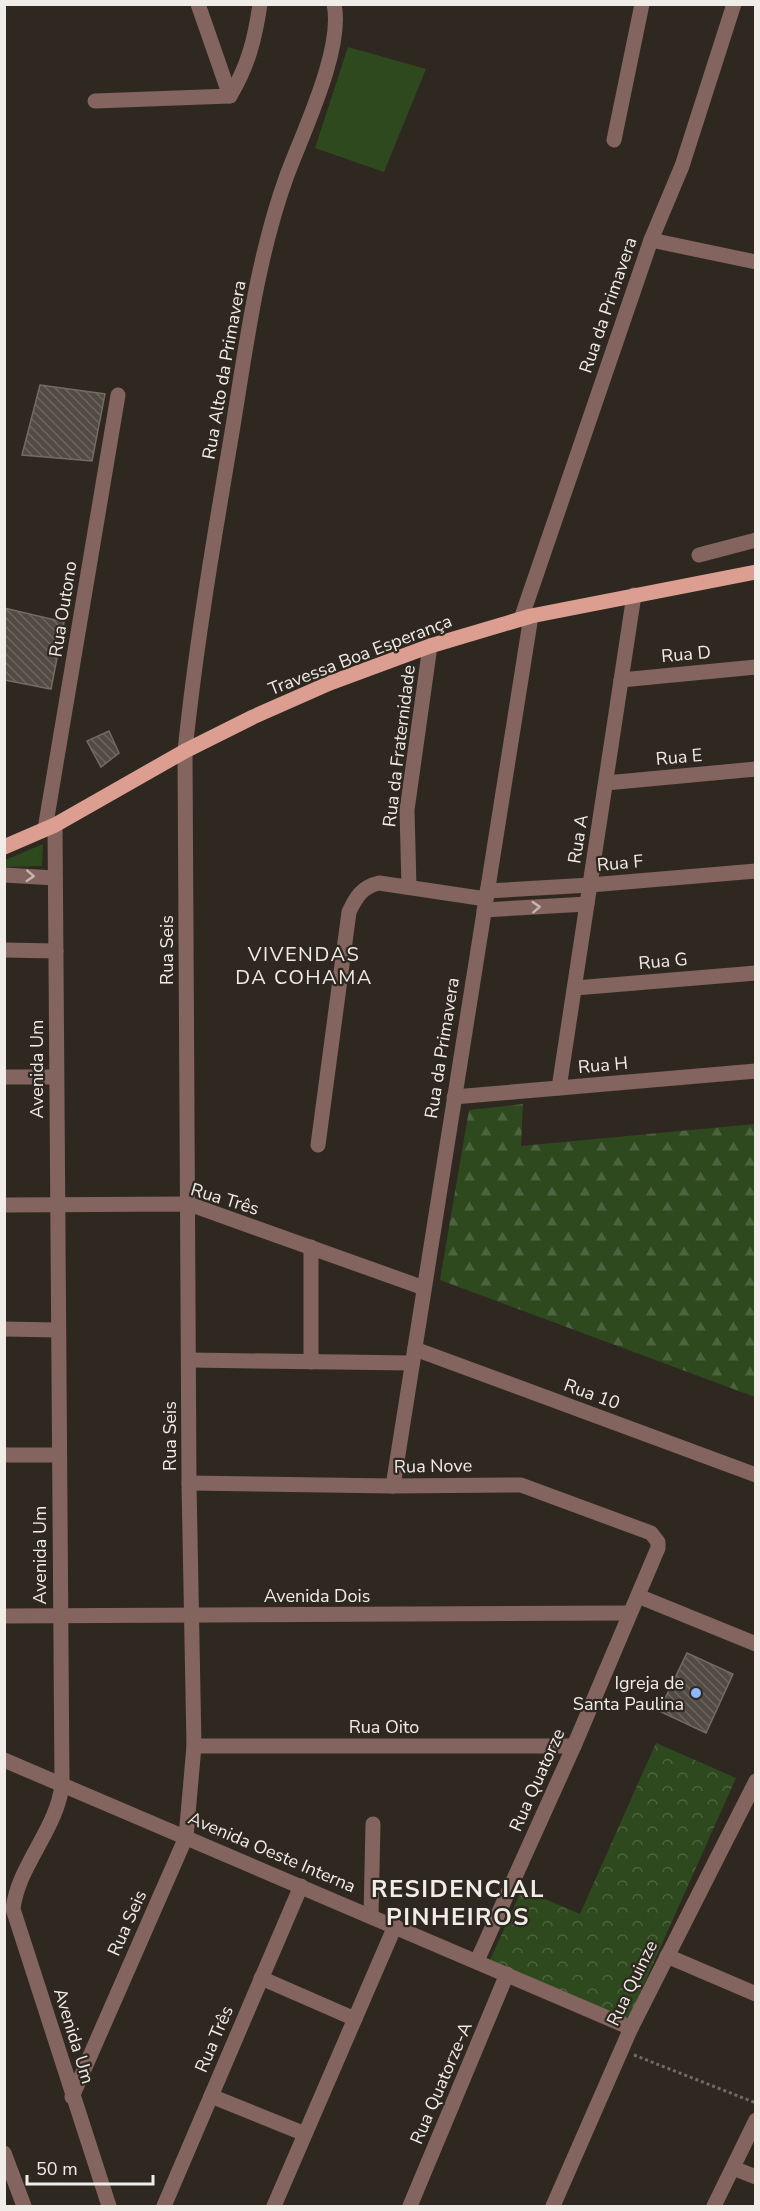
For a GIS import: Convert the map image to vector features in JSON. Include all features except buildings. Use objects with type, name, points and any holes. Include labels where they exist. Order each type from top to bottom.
[{"type":"main road","name":"Travessa Boa Esperança","points":[[4,847],[50,827],[185,751],[253,717],[330,683],[430,646],[526,618],[756,572]]},
{"type":"street","points":[[198,4],[230,96]]},
{"type":"street","points":[[230,96],[244,74],[255,38],[260,4]]},
{"type":"street","name":"Rua Alto da Primavera","points":[[185,751],[192,676],[251,317],[267,243],[285,180],[331,57],[335,32],[334,4]]},
{"type":"street","points":[[614,140],[642,4]]},
{"type":"street","name":"Rua da Primavera","points":[[393,1486],[486,900],[526,618],[651,240],[682,166],[734,4]]},
{"type":"street","points":[[95,101],[230,96]]},
{"type":"street","points":[[651,240],[756,262]]},
{"type":"street","name":"Rua Outono","points":[[50,827],[118,395]]},
{"type":"street","points":[[699,555],[756,540]]},
{"type":"street","name":"Rua A","points":[[560,1088],[634,595]]},
{"type":"street","name":"Rua da Fraternidade","points":[[409,887],[407,810],[430,646]]},
{"type":"street","name":"Rua D","points":[[621,680],[756,667]]},
{"type":"street","name":"Rua Seis","points":[[72,2097],[186,1837],[194,1746],[189,1483],[185,751]]},
{"type":"street","name":"Rua E","points":[[606,783],[756,770]]},
{"type":"street","name":"Avenida Um","points":[[50,827],[55,878],[56,951],[62,1784],[57,1805],[16,1891],[13,1909],[109,2206]]},
{"type":"street","name":"Rua F","points":[[486,900],[590,885],[756,871]]},
{"type":"street","points":[[4,875],[55,878]]},
{"type":"street","points":[[318,1145],[349,912],[360,893],[379,883],[486,900],[587,904]]},
{"type":"street","points":[[4,950],[56,951]]},
{"type":"street","name":"Rua G","points":[[574,988],[756,973]]},
{"type":"street","name":"Rua H","points":[[454,1097],[756,1071]]},
{"type":"street","points":[[4,1077],[56,1077]]},
{"type":"street","name":"Rua Três","points":[[4,1205],[189,1204],[424,1288]]},
{"type":"street","points":[[311,1247],[311,1362]]},
{"type":"street","points":[[4,1329],[58,1330]]},
{"type":"street","name":"Rua 10","points":[[189,1360],[311,1362],[414,1356],[756,1475]]},
{"type":"street","points":[[4,1455],[59,1455]]},
{"type":"street","name":"Rua Nove","points":[[189,1483],[521,1485],[651,1533],[658,1542],[658,1548]]},
{"type":"street","name":"Rua Quatorze","points":[[477,1961],[574,1746],[658,1548]]},
{"type":"street","points":[[638,1596],[756,1644]]},
{"type":"street","name":"Avenida Dois","points":[[4,1616],[630,1613]]},
{"type":"street","name":"Rua Oito","points":[[194,1746],[574,1746]]},
{"type":"street","name":"Avenida Oeste Interna","points":[[4,1760],[631,2028]]},
{"type":"street","name":"Rua Quinze","points":[[553,2206],[631,2028],[756,1781]]},
{"type":"street","points":[[370,1916],[373,1824]]},
{"type":"street","name":"Rua Três","points":[[164,2206],[301,1886]]},
{"type":"street","points":[[4,1890],[13,1909]]},
{"type":"street","points":[[274,2206],[395,1926]]},
{"type":"street","points":[[667,1956],[756,1994]]},
{"type":"street","name":"Rua Quatorze-A","points":[[410,2206],[507,1974]]},
{"type":"street","points":[[261,1978],[355,2019]]},
{"type":"street","points":[[211,2096],[305,2134]]},
{"type":"street","points":[[714,2206],[756,2120]]},
{"type":"street","points":[[4,2153],[24,2206]]},
{"type":"street","points":[[733,2168],[756,2177]]},
{"type":"path","points":[[625,2051],[756,2103]]},
{"type":"green space","points":[[348,47],[426,69],[384,172],[315,148]]},
{"type":"green space","points":[[43,844],[42,866],[5,867],[5,860]]},
{"type":"green space","points":[[523,1104],[521,1146],[755,1124],[755,1397],[440,1280],[469,1110]]},
{"type":"green space","points":[[656,1743],[736,1778],[628,2020],[490,1960],[522,1889],[580,1914]]},
{"type":"place","name":"Igreja de Santa Paulina","points":[[696,1693]]},
{"type":"district","name":"VIVENDAS DA COHAMA","points":[[304,966]]},
{"type":"district","name":"RESIDENCIAL PINHEIROS","points":[[458,1903]]}]
